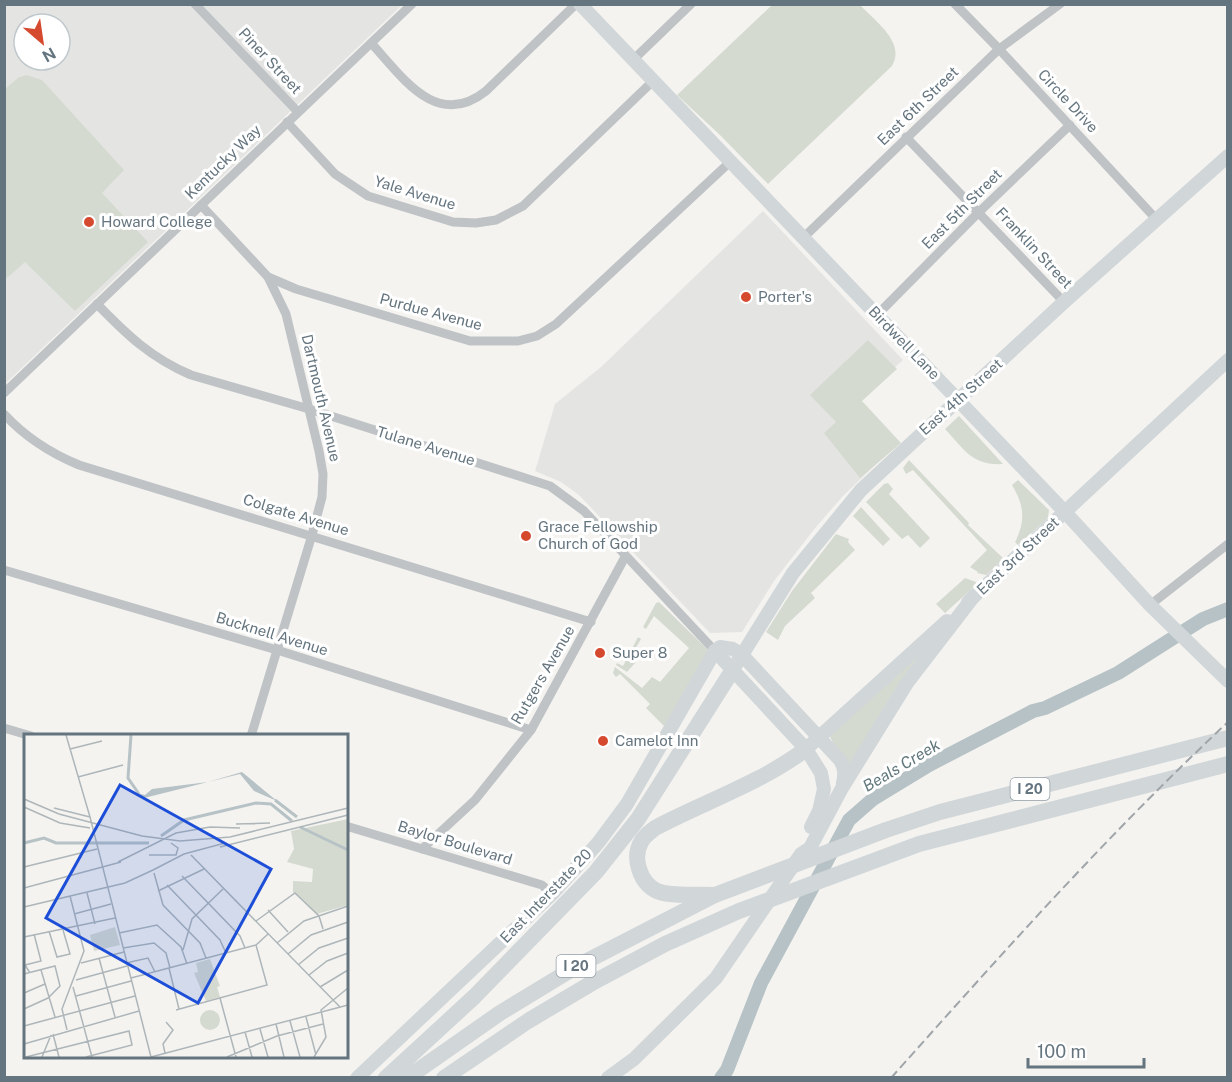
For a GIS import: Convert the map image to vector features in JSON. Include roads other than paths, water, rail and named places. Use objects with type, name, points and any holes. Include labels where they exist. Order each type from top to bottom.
[{"type":"highway","points":[[387,1077],[474,997],[596,872],[638,819],[732,671]]},
{"type":"highway","name":"I 20","points":[[407,1077],[492,1018],[579,965],[715,895],[939,812],[1227,738]]},
{"type":"highway","points":[[715,895],[673,894],[652,888],[646,883],[639,867],[638,851],[641,842],[655,828],[760,776],[806,749]]},
{"type":"highway","name":"I 20","points":[[444,1077],[528,1021],[592,983],[665,944],[739,910],[919,844],[1227,764]]},
{"type":"main road","name":"Birdwell Lane","points":[[578,4],[1065,512],[1150,605],[1227,681]]},
{"type":"main road","name":"East 4th Street","points":[[732,671],[793,573],[861,490],[1064,302],[1227,156]]},
{"type":"main road","name":"East 3rd Street","points":[[806,749],[1227,360]]},
{"type":"main road","points":[[608,1077],[634,1059],[716,978],[801,854],[810,848],[842,788],[907,683],[974,596]]},
{"type":"main road","points":[[715,651],[720,647],[733,649],[742,655],[819,736],[844,766],[842,788]]},
{"type":"main road","name":"Tulane Avenue","points":[[715,651],[806,749],[821,773],[824,789],[819,811],[803,842],[801,854]]},
{"type":"main road","name":"East Interstate 20","points":[[357,1077],[552,894],[598,843],[627,804],[715,651]]},
{"type":"street","name":"Piner Street","points":[[195,4],[298,112]]},
{"type":"street","name":"Kentucky Way","points":[[4,393],[412,4]]},
{"type":"street","points":[[372,44],[412,88],[430,100],[462,105],[486,91],[578,4]]},
{"type":"street","points":[[633,60],[691,4]]},
{"type":"street","name":"Circle Drive","points":[[955,4],[1157,220]]},
{"type":"street","name":"East 6th Street","points":[[803,238],[999,49],[1060,4]]},
{"type":"street","name":"Yale Avenue","points":[[287,122],[335,174],[368,196],[453,222],[476,223],[496,220],[523,206],[653,81]]},
{"type":"street","name":"East 5th Street","points":[[877,315],[979,212],[1070,125]]},
{"type":"street","name":"Franklin Street","points":[[906,137],[1064,302]]},
{"type":"street","name":"Purdue Avenue","points":[[201,205],[268,277],[314,295],[470,342],[518,341],[537,336],[556,324],[730,162]]},
{"type":"street","name":"Dartmouth Avenue","points":[[251,734],[312,535],[322,497],[323,474],[286,314],[268,277]]},
{"type":"street","name":"Tulane Avenue","points":[[98,304],[142,348],[174,368],[191,375],[309,409],[550,486],[584,512],[715,651]]},
{"type":"street","name":"Colgate Avenue","points":[[4,414],[33,441],[54,454],[79,465],[591,622]]},
{"type":"street","points":[[1150,605],[1227,544]]},
{"type":"street","name":"Rutgers Avenue","points":[[422,849],[475,800],[531,730],[626,557]]},
{"type":"street","name":"Bucknell Avenue","points":[[4,570],[277,650],[531,730]]},
{"type":"street","points":[[4,728],[27,734]]},
{"type":"street","name":"Baylor Boulevard","points":[[348,827],[542,885],[552,894]]},
{"type":"waterway","name":"Beals Creek","points":[[721,1078],[727,1070],[761,983],[849,820],[873,799],[929,765],[1033,711],[1045,708],[1118,673],[1203,619],[1228,609]]},
{"type":"railway","points":[[891,1078],[1097,852],[1228,722]]},
{"type":"place","name":"Howard College","points":[[89,222]]},
{"type":"place","name":"Porter's","points":[[746,297]]},
{"type":"place","name":"Grace Fellowship Church of God","points":[[526,536]]},
{"type":"place","name":"Super 8","points":[[600,653]]},
{"type":"place","name":"Camelot Inn","points":[[603,741]]}]
